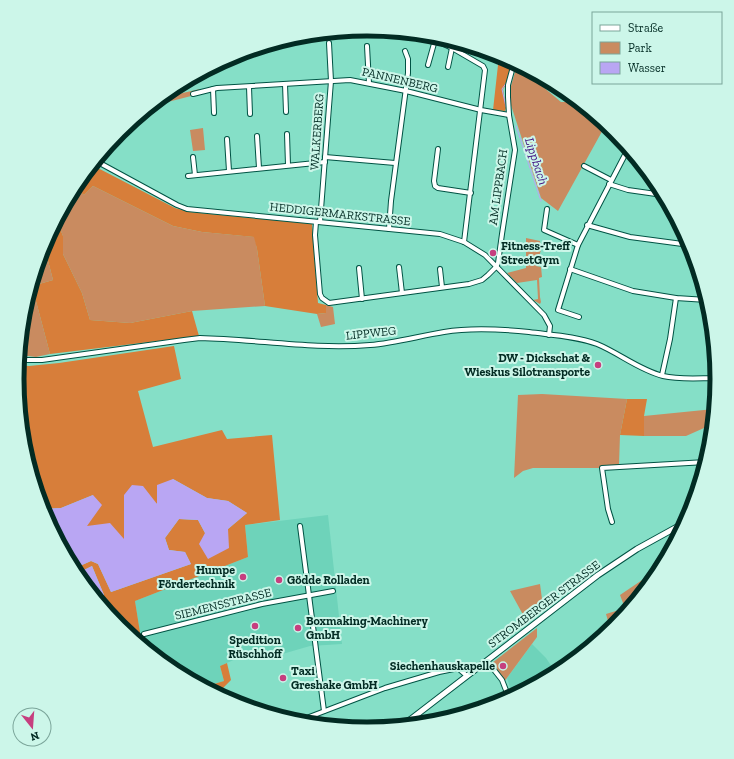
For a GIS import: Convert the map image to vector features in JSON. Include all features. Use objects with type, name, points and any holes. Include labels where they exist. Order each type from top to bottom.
[{"type":"main road","name":"STROMBERGER STRASSE","points":[[410,720],[598,575],[637,549],[677,527]]},
{"type":"street","name":"WALKERBERG","points":[[329,43],[331,81],[325,160],[318,222],[315,235],[320,294],[322,298],[329,303],[334,303],[469,284],[488,275],[496,267]]},
{"type":"street","points":[[428,65],[434,43]]},
{"type":"street","points":[[367,46],[369,83]]},
{"type":"street","points":[[448,46],[483,66],[486,70],[464,242]]},
{"type":"street","points":[[448,67],[452,48]]},
{"type":"street","points":[[389,229],[390,201],[408,73],[408,59],[405,51]]},
{"type":"street","name":"AM LIPPBACH","points":[[496,267],[498,263],[515,150],[509,115],[508,85],[512,69]]},
{"type":"street","name":"PANNENBERG","points":[[193,94],[213,89],[350,80],[406,91],[481,110],[509,115]]},
{"type":"street","points":[[285,84],[286,112]]},
{"type":"street","points":[[249,86],[250,114]]},
{"type":"street","points":[[213,89],[214,113]]},
{"type":"street","points":[[287,134],[288,165]]},
{"type":"street","points":[[257,136],[259,168]]},
{"type":"street","points":[[227,139],[229,171]]},
{"type":"street","points":[[438,149],[434,181],[435,186],[438,188],[471,193]]},
{"type":"street","points":[[580,317],[558,310],[578,245],[625,154]]},
{"type":"street","points":[[193,157],[195,175]]},
{"type":"street","points":[[188,176],[325,160],[395,163]]},
{"type":"street","name":"HEDDIGERMARKSTRASSE","points":[[101,164],[186,209],[440,234],[464,242],[485,256],[544,315],[550,326],[549,335]]},
{"type":"street","points":[[584,166],[610,182],[628,190],[655,194]]},
{"type":"street","points":[[547,209],[544,230],[578,245]]},
{"type":"street","points":[[588,225],[630,237],[682,243]]},
{"type":"street","points":[[399,267],[402,293]]},
{"type":"street","points":[[359,268],[362,299]]},
{"type":"street","points":[[440,269],[442,287]]},
{"type":"street","points":[[570,269],[633,291],[676,298],[700,300]]},
{"type":"street","points":[[662,376],[676,298]]},
{"type":"street","name":"LIPPWEG","points":[[25,360],[42,360],[200,338],[335,346],[369,345],[459,330],[498,330],[578,338],[597,344],[647,370],[662,376],[675,378],[710,378]]},
{"type":"street","points":[[612,522],[608,509],[602,468],[699,462]]},
{"type":"street","points":[[300,526],[324,711]]},
{"type":"street","name":"SIEMENSSTRASSE","points":[[144,634],[262,604],[333,591]]},
{"type":"street","points":[[487,661],[502,680],[507,692]]},
{"type":"street","points":[[308,717],[385,688],[439,672],[459,669],[467,676]]},
{"type":"shaded area","points":[[498,63],[511,69],[506,85],[503,89],[506,108],[505,111],[493,110]]},
{"type":"shaded area","points":[[97,168],[175,208],[189,212],[312,224],[318,303],[326,305],[326,313],[317,314],[265,306],[254,237],[202,232],[173,226],[93,186],[84,195],[80,192]]},
{"type":"shaded area","points":[[59,227],[63,236],[63,254],[82,293],[90,320],[130,323],[192,311],[199,336],[50,354],[35,296],[38,284],[53,280],[47,256]]},
{"type":"shaded area","points":[[174,346],[181,379],[138,391],[153,447],[222,430],[227,439],[272,435],[280,520],[245,525],[248,557],[135,601],[141,637],[124,622],[122,615],[118,616],[101,596],[104,595],[92,566],[83,571],[80,566],[91,561],[98,564],[111,592],[191,564],[185,552],[169,550],[165,538],[179,519],[198,520],[205,533],[228,529],[247,513],[228,501],[207,498],[173,479],[158,504],[124,495],[124,540],[87,526],[93,495],[61,508],[49,509],[36,468],[27,424],[24,380],[25,366],[59,363]]},
{"type":"shaded area","points":[[627,399],[647,399],[644,416],[644,436],[620,435]]},
{"type":"shaded area","points":[[328,515],[342,644],[310,646],[272,657],[247,654],[220,666],[224,681],[211,685],[176,665],[141,637],[135,601],[248,557],[245,525]]},
{"type":"shaded area","points":[[532,644],[546,658],[553,668],[511,690],[507,678]]},
{"type":"shaded area","points":[[227,663],[231,680],[221,690],[211,685],[224,681],[220,666]]},
{"type":"green space","points":[[515,70],[536,81],[561,102],[569,102],[603,130],[558,211],[541,198],[510,102],[509,93]]},
{"type":"green space","points":[[200,89],[199,94],[163,103],[175,95]]},
{"type":"green space","points":[[203,128],[205,150],[193,151],[190,130]]},
{"type":"green space","points":[[93,186],[173,226],[202,232],[255,237],[265,306],[192,311],[130,323],[90,320],[82,293],[63,254],[63,236],[59,227],[80,192],[84,195]]},
{"type":"green space","points":[[526,238],[540,241],[541,250],[536,266],[541,267],[542,277],[539,278],[540,304],[533,300],[538,299],[537,280],[517,283],[507,273],[526,268]]},
{"type":"green space","points":[[47,256],[53,280],[38,284]]},
{"type":"green space","points":[[35,296],[50,354],[36,357],[25,356],[27,335]]},
{"type":"green space","points":[[326,305],[333,307],[335,324],[321,327],[317,314],[326,313]]},
{"type":"green space","points":[[542,394],[627,399],[620,435],[619,465],[602,468],[533,468],[523,471],[514,478],[518,395]]},
{"type":"green space","points":[[708,410],[706,427],[686,436],[644,436],[644,416]]},
{"type":"green space","points":[[647,577],[624,607],[620,595]]},
{"type":"green space","points":[[540,584],[542,599],[547,607],[527,622],[510,591]]},
{"type":"green space","points":[[619,610],[620,612],[609,623],[606,614]]},
{"type":"green space","points":[[537,628],[537,637],[504,682],[492,663]]},
{"type":"water","points":[[173,479],[207,498],[228,501],[247,513],[228,529],[229,548],[208,559],[199,544],[205,533],[198,520],[179,519],[165,538],[169,550],[185,552],[191,564],[111,592],[98,564],[91,561],[80,566],[59,531],[49,509],[61,508],[93,495],[102,505],[87,526],[110,523],[124,539],[124,495],[132,485],[143,486],[157,504],[157,485]]},
{"type":"water","points":[[92,566],[104,595],[101,596],[83,571]]},
{"type":"waterway","name":"Lippbach","points":[[506,107],[502,89],[507,82]]},
{"type":"waterway","name":"Lippbach","points":[[516,126],[541,201]]},
{"type":"place","name":"Fitness-Treff StreetGym","points":[[493,253]]},
{"type":"place","name":"DW - Dickschat & Wieskus Silotransporte","points":[[598,365]]},
{"type":"place","name":"Humpe Fördertechnik","points":[[243,577]]},
{"type":"place","name":"Gödde Rolladen","points":[[279,580]]},
{"type":"place","name":"Spedition Rüschhoff","points":[[255,626]]},
{"type":"place","name":"Boxmaking-Machinery GmbH","points":[[298,628]]},
{"type":"place","name":"Siechenhauskapelle","points":[[503,666]]},
{"type":"place","name":"Taxi Greshake GmbH","points":[[283,678]]}]
